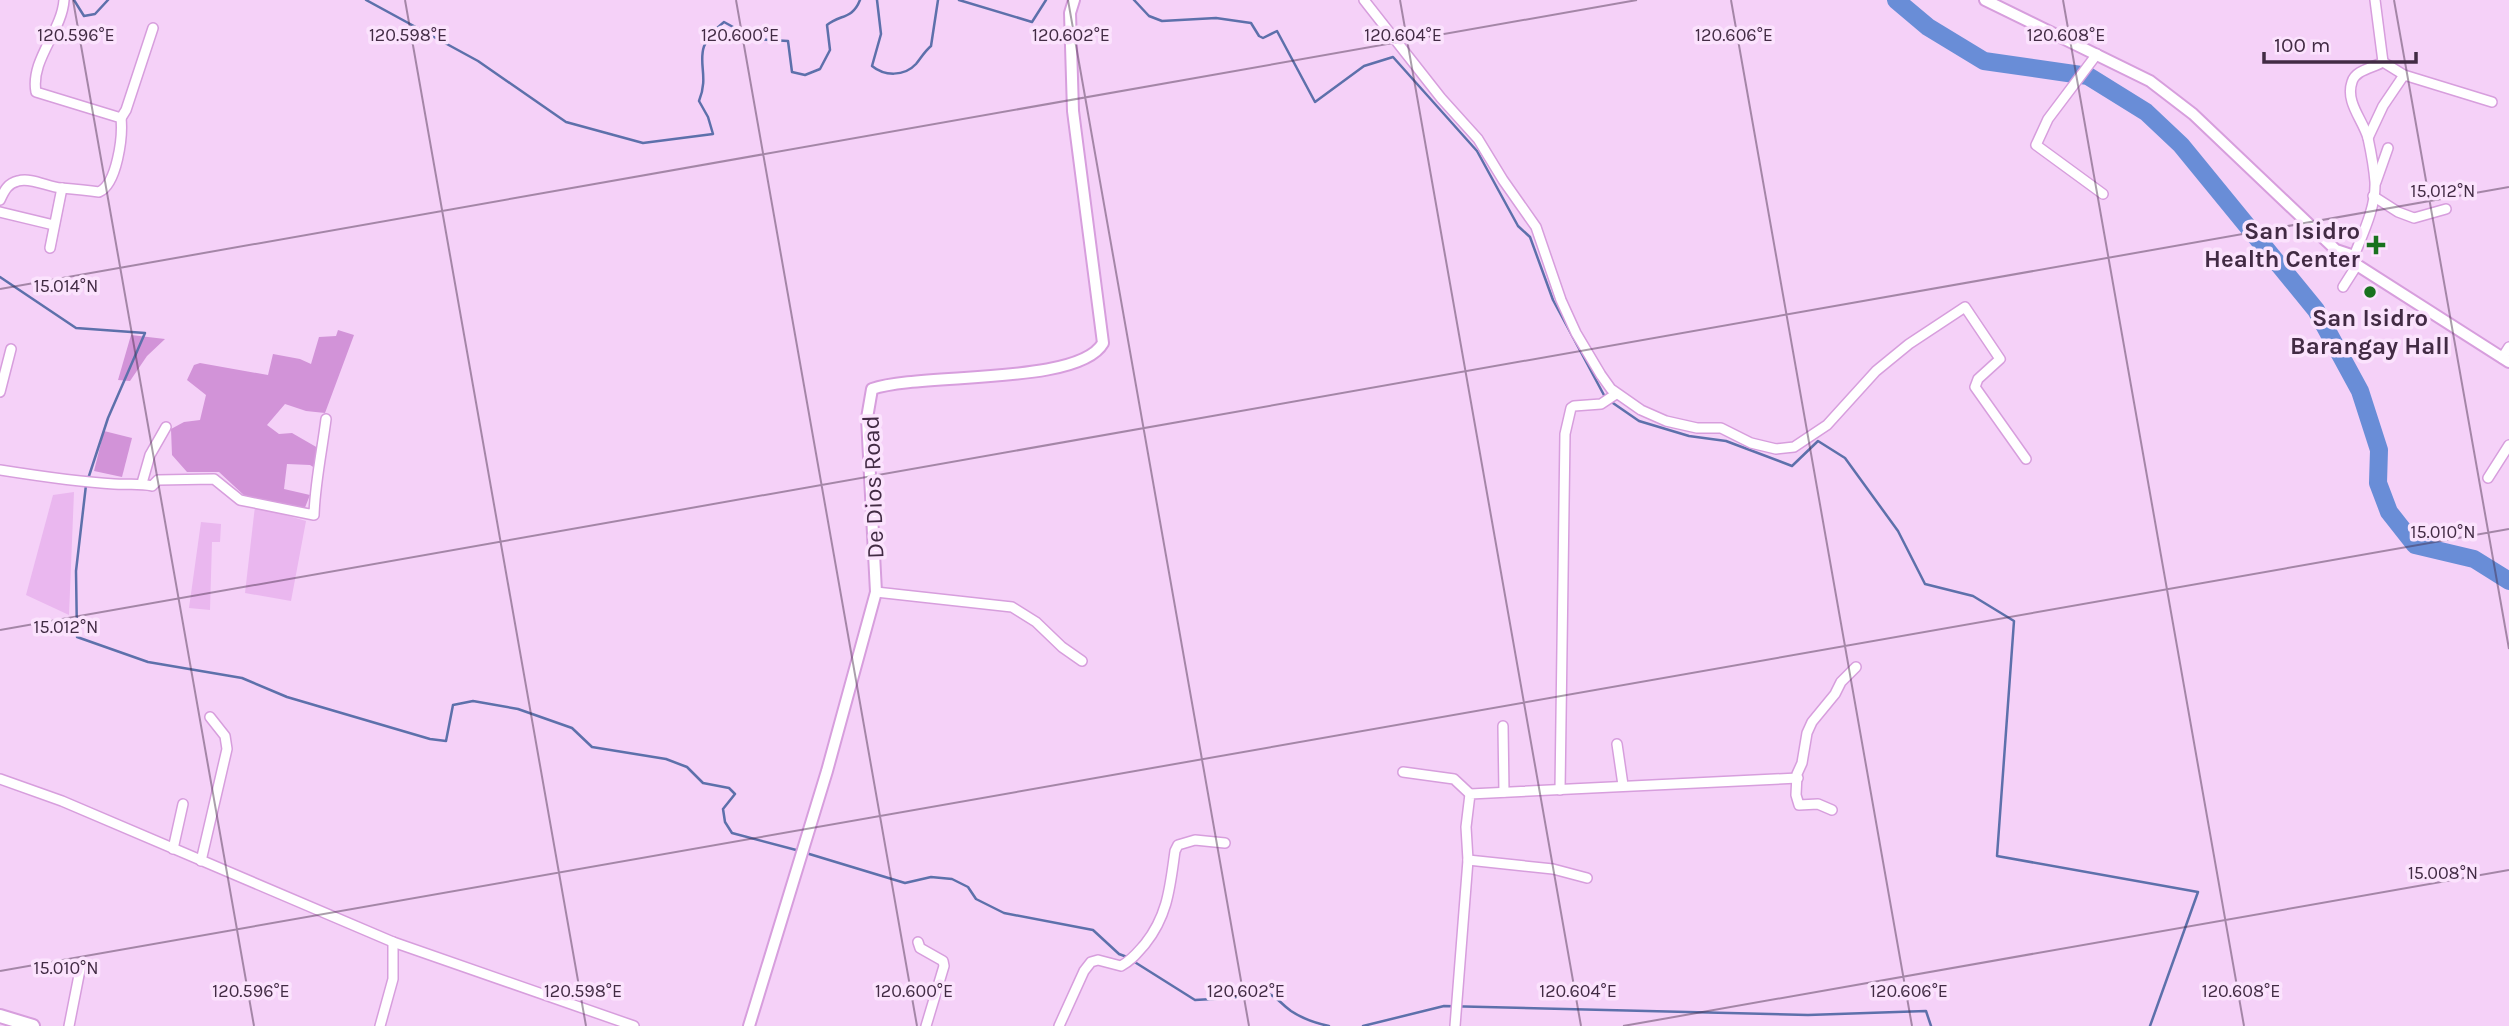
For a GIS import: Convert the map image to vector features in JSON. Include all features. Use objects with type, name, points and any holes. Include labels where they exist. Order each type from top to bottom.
[{"type":"main road","points":[[0,1016],[33,1026]]},
{"type":"street","points":[[64,0],[35,80],[36,92],[121,118]]},
{"type":"street","name":"De Dios Road","points":[[749,1026],[850,692],[876,592],[867,418],[872,389],[1050,369],[1086,358],[1103,343],[1073,111],[1070,13],[1074,0]]},
{"type":"street","points":[[1364,0],[1441,98],[1471,130],[1536,227],[1561,300],[1576,333],[1614,395],[1666,421],[1697,428],[1721,429],[1751,443],[1786,450],[1827,425],[1875,370],[1965,307],[2000,359],[1978,379],[1975,387],[2026,459]]},
{"type":"street","points":[[1985,0],[2095,58],[2150,81],[2193,114],[2336,250],[2505,360],[2509,347]]},
{"type":"street","points":[[2375,0],[2383,62]]},
{"type":"street","points":[[0,200],[8,185],[23,180],[99,192],[106,188],[119,151],[121,118],[153,28]]},
{"type":"street","points":[[2095,58],[2048,119],[2036,145],[2103,194]]},
{"type":"street","points":[[2383,62],[2404,75],[2491,102]]},
{"type":"street","points":[[2375,183],[2368,138],[2351,101],[2350,89],[2352,78],[2383,62]]},
{"type":"street","points":[[2368,138],[2383,106],[2404,75]]},
{"type":"street","points":[[2343,287],[2355,260],[2375,183],[2388,148]]},
{"type":"street","points":[[50,248],[62,188]]},
{"type":"street","points":[[2373,196],[2398,212],[2414,218],[2446,209]]},
{"type":"street","points":[[0,212],[54,225]]},
{"type":"street","points":[[0,392],[11,349]]},
{"type":"street","points":[[1560,790],[1565,434],[1571,408],[1601,404],[1614,395]]},
{"type":"street","points":[[0,470],[152,486],[158,480],[214,479],[240,500],[314,515],[314,493],[320,472],[326,419]]},
{"type":"street","points":[[142,483],[150,454],[166,426]]},
{"type":"street","points":[[2488,478],[2509,445]]},
{"type":"street","points":[[876,592],[1012,607],[1036,622],[1062,647],[1082,661]]},
{"type":"street","points":[[1832,810],[1818,804],[1799,805],[1796,795],[1797,774],[1812,722],[1835,694],[1841,682],[1856,667]]},
{"type":"street","points":[[201,861],[227,749],[225,736],[210,717]]},
{"type":"street","points":[[1503,726],[1504,792]]},
{"type":"street","points":[[1617,744],[1623,785]]},
{"type":"street","points":[[1403,772],[1454,779],[1470,794],[1798,778]]},
{"type":"street","points":[[0,779],[62,801],[393,942],[634,1026]]},
{"type":"street","points":[[1455,1026],[1468,860],[1466,827],[1470,794]]},
{"type":"street","points":[[173,849],[183,804]]},
{"type":"street","points":[[1059,1026],[1084,971],[1091,962],[1098,960],[1121,966],[1131,959],[1155,931],[1167,907],[1178,845],[1195,840],[1225,842]]},
{"type":"street","points":[[1468,860],[1553,869],[1587,878]]},
{"type":"street","points":[[380,1026],[393,979],[393,942]]},
{"type":"street","points":[[918,942],[920,948],[943,961],[944,966],[926,1026]]},
{"type":"street","points":[[69,1026],[81,965]]},
{"type":"shaded area","points":[[338,330],[354,335],[325,413],[306,411],[285,404],[267,425],[279,434],[292,433],[318,448],[318,470],[310,465],[287,464],[284,489],[310,495],[304,510],[248,499],[219,472],[187,472],[172,455],[171,429],[184,422],[200,420],[206,395],[187,380],[194,365],[200,363],[268,375],[273,354],[311,364],[319,337],[336,336]]},
{"type":"shaded area","points":[[131,335],[165,339],[147,356],[130,381],[118,380]]},
{"type":"shaded area","points":[[104,431],[132,438],[122,477],[94,471]]},
{"type":"shaded area","points":[[74,492],[69,615],[26,595],[53,495]]},
{"type":"shaded area","points":[[255,506],[306,521],[291,601],[245,593]]},
{"type":"shaded area","points":[[201,522],[221,524],[220,542],[212,542],[210,610],[189,608]]},
{"type":"waterway","points":[[74,0],[84,16],[95,14],[108,0]]},
{"type":"waterway","points":[[366,0],[478,61],[566,122],[643,143],[713,134],[699,101],[703,79],[702,60],[706,43],[724,22],[755,39],[788,41],[792,72],[805,75],[820,69],[830,50],[827,25],[853,11],[860,0]]},
{"type":"waterway","points":[[877,0],[881,34],[872,66],[882,72],[894,74],[911,68],[931,46],[938,0]]},
{"type":"waterway","points":[[959,0],[1032,22],[1046,0]]},
{"type":"waterway","points":[[1134,0],[1149,16],[1162,21],[1216,18],[1251,23],[1263,38],[1277,31],[1315,102],[1364,66],[1393,57],[1477,151],[1518,226],[1530,237],[1553,300],[1605,397]]},
{"type":"waterway","points":[[1896,0],[1928,27],[1984,61],[2088,76],[2146,112],[2181,145],[2316,310],[2360,391],[2379,450],[2378,483],[2389,512],[2415,545],[2474,559],[2509,581]]},
{"type":"waterway","points":[[0,277],[76,328],[145,333],[108,418],[88,479]]},
{"type":"waterway","points":[[1610,401],[1639,421],[1689,436],[1726,441],[1792,466],[1818,441],[1845,458],[1898,531],[1925,584],[1973,596],[2014,621],[1997,856],[2198,892],[2150,1026]]},
{"type":"waterway","points":[[86,485],[76,571],[77,637],[148,662],[242,678],[287,697],[430,739],[446,741],[453,705],[473,701],[518,709],[572,728],[592,747],[666,759],[687,767],[703,783],[729,788],[735,794],[723,809],[725,822],[732,833],[800,851]]},
{"type":"waterway","points":[[806,853],[905,883],[931,877],[952,879],[968,887],[976,899],[1004,913],[1093,930],[1119,954],[1127,957]]},
{"type":"waterway","points":[[1133,961],[1195,1000],[1248,997],[1257,990],[1273,996],[1300,1016],[1329,1026]]},
{"type":"waterway","points":[[1363,1026],[1444,1006],[1808,1015],[1926,1011],[1931,1026]]},
{"type":"place","name":"San Isidro Health Center","points":[[2376,245]]},
{"type":"place","name":"San Isidro Barangay Hall","points":[[2370,292]]}]
